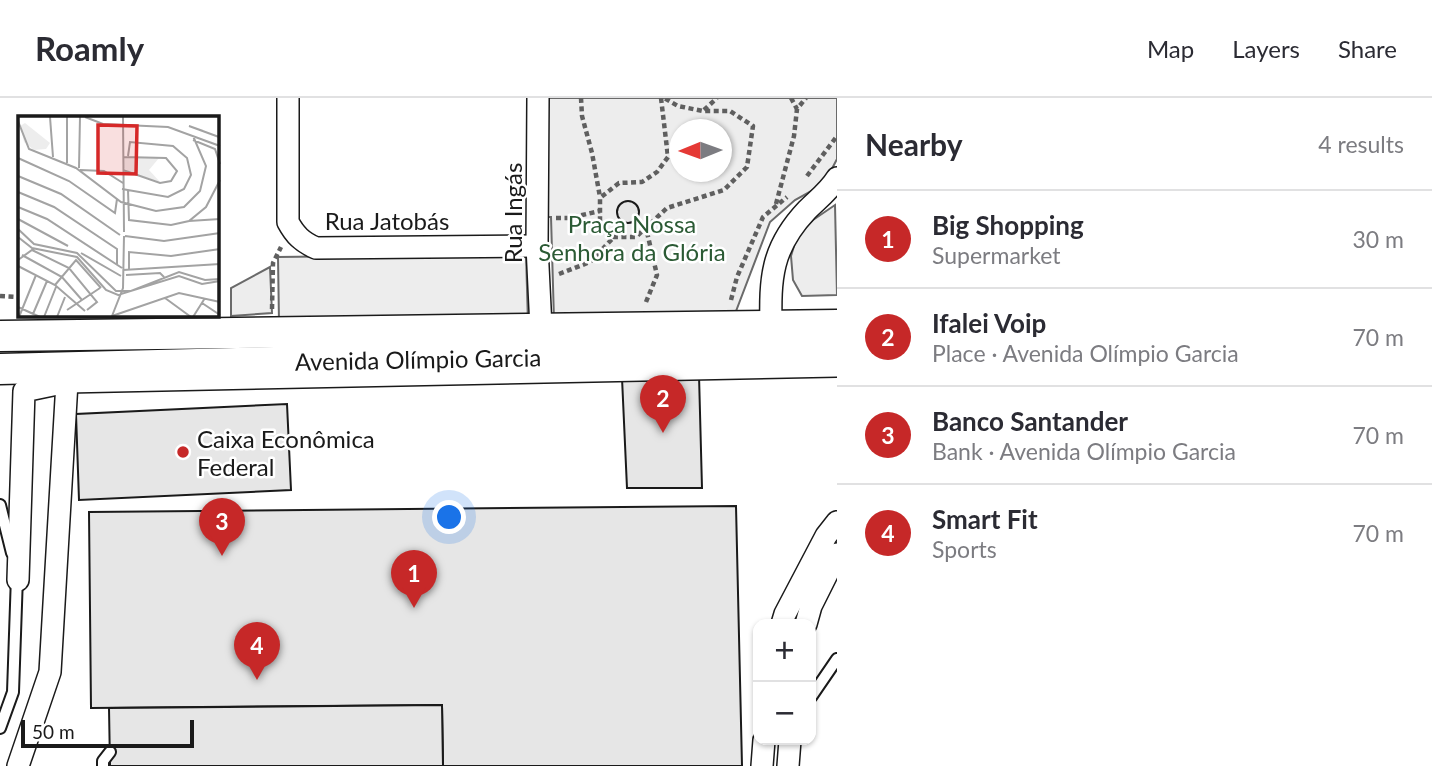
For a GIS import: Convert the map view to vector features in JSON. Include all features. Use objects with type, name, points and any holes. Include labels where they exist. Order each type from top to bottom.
[{"type":"street","name":"Rua Jatobás","points":[[288,98],[288,222],[295,234],[316,248],[537,246]]},
{"type":"street","name":"Rua Ingás","points":[[538,98],[537,246],[541,328]]},
{"type":"street","points":[[771,327],[770,289],[776,256],[786,235],[837,178]]},
{"type":"street","points":[[14,336],[837,325]]},
{"type":"street","name":"Avenida Olímpio Garcia","points":[[0,369],[837,348]]},
{"type":"street","points":[[18,580],[24,391],[67,382],[837,366]]},
{"type":"street","points":[[18,766],[50,672],[67,382]]},
{"type":"street","points":[[784,619],[826,536],[837,522]]},
{"type":"street","points":[[808,619],[837,554]]},
{"type":"street","points":[[762,766],[764,745]]},
{"type":"street","points":[[788,766],[790,745]]},
{"type":"lane","points":[[0,505],[18,580],[13,692],[0,728]]},
{"type":"lane","points":[[816,690],[837,659]]},
{"type":"lane","points":[[103,766],[103,761],[110,752]]},
{"type":"path","points":[[581,98],[582,116],[600,198],[600,223],[614,237],[636,237],[667,208],[724,190],[747,167],[753,126],[730,111],[704,111],[678,106],[663,98]]},
{"type":"path","points":[[600,198],[618,183],[642,182],[657,173],[668,157],[663,98]]},
{"type":"path","points":[[704,111],[717,98]]},
{"type":"path","points":[[791,98],[797,109]]},
{"type":"path","points":[[776,206],[794,135],[797,109],[806,98]]},
{"type":"path","points":[[800,186],[837,136]]},
{"type":"path","points":[[727,312],[737,277],[763,216],[792,193]]},
{"type":"path","points":[[560,205],[561,218]]},
{"type":"path","points":[[537,219],[600,211]]},
{"type":"path","points":[[641,312],[657,275],[646,228]]},
{"type":"path","points":[[272,332],[274,263],[278,251],[295,234]]},
{"type":"path","points":[[539,282],[590,262],[614,237]]},
{"type":"path","points":[[560,285],[561,259]]},
{"type":"path","points":[[0,296],[18,297]]},
{"type":"shaded area","name":"Praça Nossa Senhora da Glória","points":[[543,98],[837,98],[837,159],[824,184],[795,200],[770,222],[733,319],[554,320],[551,217],[545,217]]},
{"type":"shaded area","points":[[835,205],[837,295],[802,296],[793,280],[791,256],[797,236],[813,220]]},
{"type":"shaded area","points":[[526,254],[528,323],[279,322],[278,257]]},
{"type":"shaded area","points":[[270,267],[272,313],[231,316],[231,288]]},
{"type":"building","points":[[628,201],[636,204],[639,212],[636,220],[628,223],[620,220],[617,212],[620,204]]},
{"type":"building","points":[[699,375],[702,488],[627,488],[622,378]]},
{"type":"building","name":"Caixa Econômica Federal","points":[[287,404],[291,490],[79,500],[76,414]]},
{"type":"building","points":[[736,506],[742,766],[443,766],[442,705],[91,708],[89,512]]},
{"type":"building","points":[[442,705],[443,766],[110,766],[109,708]]},
{"type":"place","name":"Ifalei Voip","points":[[663,433]]},
{"type":"place","name":"Caixa Econômica Federal","points":[[183,452]]},
{"type":"place","name":"Banco Santander","points":[[222,556]]},
{"type":"place","name":"Big Shopping","points":[[414,608]]},
{"type":"place","name":"Smart Fit","points":[[257,680]]}]
